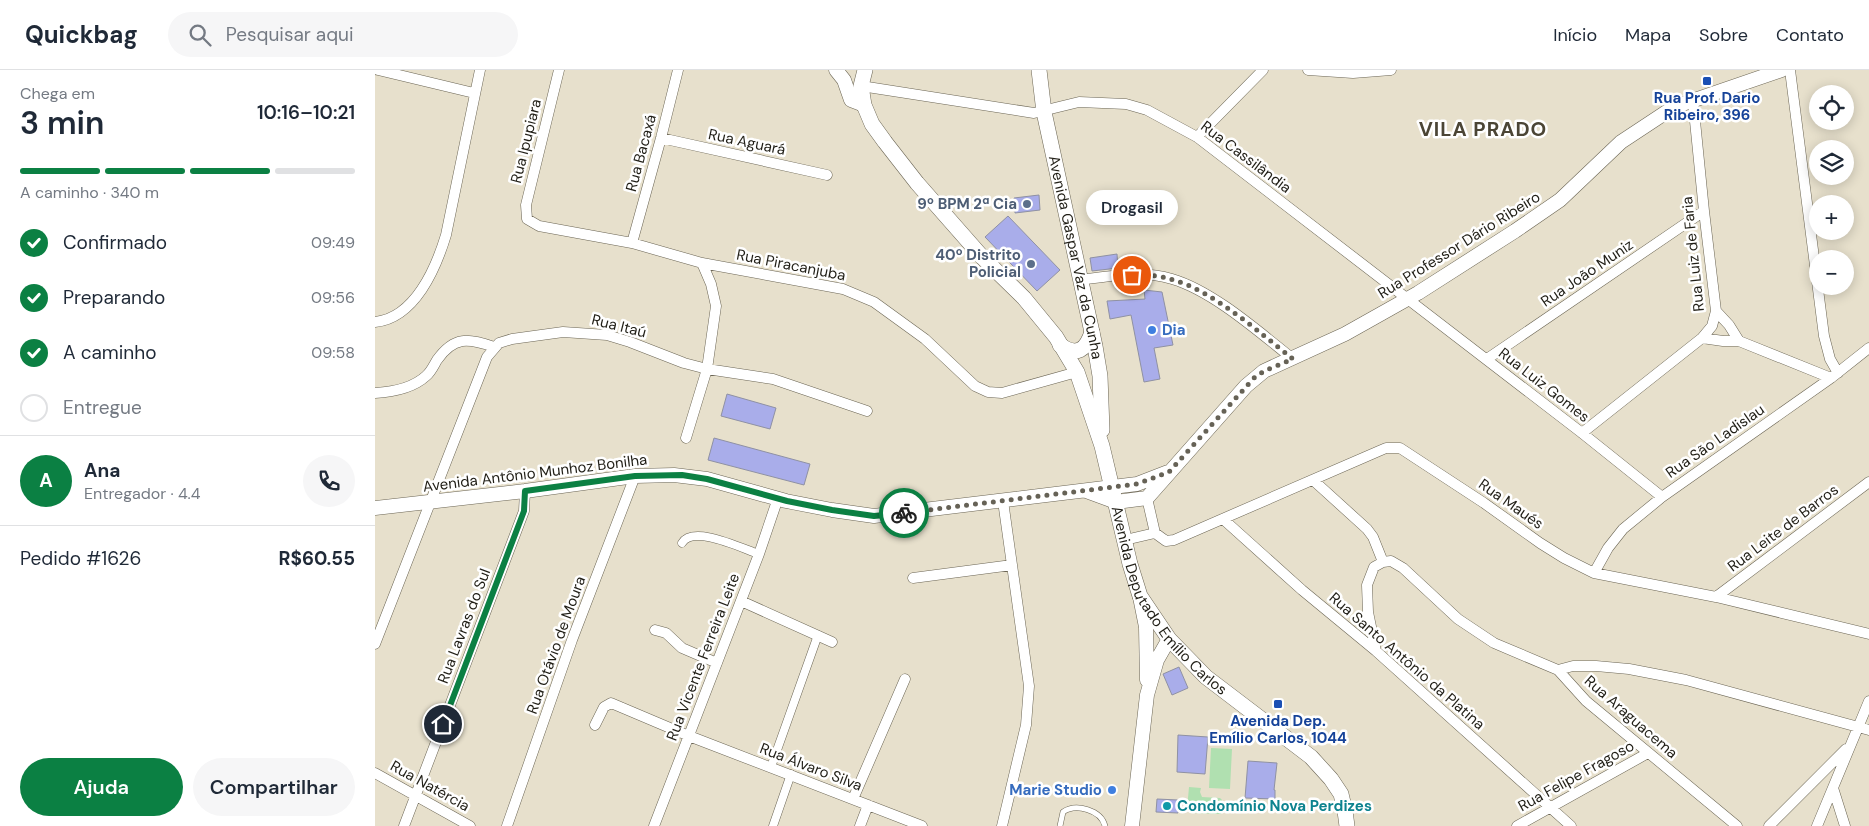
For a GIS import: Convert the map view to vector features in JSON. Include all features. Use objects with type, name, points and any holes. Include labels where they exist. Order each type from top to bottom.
[{"type":"main road","name":"Avenida Deputado Emílio Carlos","points":[[865,70],[861,86],[864,105],[872,124],[917,183],[983,258],[1024,298],[1060,345],[1077,372],[1102,446],[1129,564],[1140,596],[1169,639],[1206,678],[1311,757],[1331,779],[1341,794],[1347,826]]},
{"type":"main road","name":"Avenida Gaspar Vaz da Cunha","points":[[1039,70],[1044,112],[1100,376],[1102,446]]},
{"type":"main road","points":[[1060,345],[1072,351],[1082,349],[1089,341],[1092,332]]},
{"type":"street","points":[[378,70],[474,93]]},
{"type":"street","points":[[375,322],[382,322],[399,312],[414,299],[429,279],[439,256],[446,235],[480,70]]},
{"type":"street","name":"Rua Ipupiara","points":[[527,219],[526,205],[559,70]]},
{"type":"street","name":"Rua Bacaxá","points":[[632,243],[661,138],[677,70]]},
{"type":"street","points":[[835,70],[844,80],[851,100],[864,105]]},
{"type":"street","points":[[1197,137],[1263,70]]},
{"type":"street","points":[[1308,70],[1353,73],[1391,70]]},
{"type":"street","name":"Rua Professor Dário Ribeiro","points":[[1147,498],[1254,378],[1264,371],[1345,334],[1418,293],[1515,231],[1560,200],[1621,142],[1674,107],[1781,70]]},
{"type":"street","points":[[1790,70],[1824,336],[1835,375]]},
{"type":"street","name":"Rua Cassilândia","points":[[861,86],[1024,112],[1044,112],[1079,102],[1126,104],[1147,110],[1197,137],[1407,298]]},
{"type":"street","name":"Rua Luiz de Faria","points":[[1582,433],[1702,338],[1712,326],[1716,311],[1693,101]]},
{"type":"street","name":"Rua Aguará","points":[[661,138],[827,175]]},
{"type":"street","name":"Rua João Muniz","points":[[1487,359],[1704,211]]},
{"type":"street","name":"Rua Piracanjuba","points":[[527,219],[539,226],[632,243],[702,263],[843,289],[874,302],[925,338],[975,386],[988,392],[1002,394],[1077,372]]},
{"type":"street","points":[[686,438],[707,369],[716,306],[711,284],[702,263]]},
{"type":"street","points":[[1080,280],[1117,275],[1147,275],[1171,279],[1195,289],[1220,303],[1293,359]]},
{"type":"street","name":"Rua Luiz Gomes","points":[[1407,298],[1662,497]]},
{"type":"street","points":[[1716,311],[1739,340]]},
{"type":"street","name":"Rua Itaú","points":[[494,347],[499,343],[513,339],[563,332],[607,335],[684,363],[707,369],[773,379],[867,411]]},
{"type":"street","points":[[1702,338],[1723,341],[1739,340],[1835,375]]},
{"type":"street","points":[[375,393],[397,390],[427,376],[445,348],[461,340],[470,340],[494,347],[487,357],[375,644]]},
{"type":"street","name":"Rua São Ladislau","points":[[1594,573],[1623,529],[1662,497],[1835,375],[1869,348]]},
{"type":"street","name":"Rua Maués","points":[[1125,540],[1155,533],[1166,541],[1174,540],[1386,448],[1400,448],[1484,503],[1540,543],[1594,573],[1716,597],[1869,634]]},
{"type":"street","name":"Rua Professor Dário Ribeiro","points":[[1114,495],[1169,472]]},
{"type":"street","name":"Avenida Antônio Munhoz Bonilha","points":[[375,508],[635,476],[682,475],[707,479],[832,510],[874,516],[1086,491],[1114,495]]},
{"type":"street","name":"Rua Otávio de Moura","points":[[507,826],[573,640],[635,476]]},
{"type":"street","points":[[1313,480],[1367,529],[1373,537],[1383,562],[1374,567],[1367,585],[1368,612],[1376,651]]},
{"type":"street","name":"Rua Leite de Barros","points":[[1716,597],[1869,482]]},
{"type":"street","name":"Rua Lavras do Sul","points":[[404,826],[524,511],[525,491]]},
{"type":"street","points":[[1114,495],[1147,498],[1155,533]]},
{"type":"street","name":"Rua Vicente Ferreira Leite","points":[[654,826],[759,554],[778,498]]},
{"type":"street","points":[[1002,826],[1026,725],[1029,686],[1003,501]]},
{"type":"street","name":"Rua Santo Antônio da Platina","points":[[1223,519],[1301,590],[1376,651],[1571,826]]},
{"type":"street","points":[[682,543],[688,537],[702,535],[759,554]]},
{"type":"street","name":"Rua Araguacema","points":[[1383,562],[1391,561],[1403,568],[1458,619],[1494,643],[1558,670],[1586,701],[1737,826]]},
{"type":"street","points":[[913,578],[1012,565]]},
{"type":"street","points":[[1132,826],[1147,696],[1146,626],[1140,596]]},
{"type":"street","points":[[741,601],[832,642]]},
{"type":"street","points":[[655,630],[666,633],[682,648],[717,663]]},
{"type":"street","points":[[771,767],[818,635]]},
{"type":"street","points":[[1147,696],[1157,660],[1169,639]]},
{"type":"street","points":[[1558,670],[1581,666],[1629,669],[1686,680],[1869,730]]},
{"type":"street","points":[[853,799],[905,679]]},
{"type":"street","points":[[1817,826],[1869,701]]},
{"type":"street","name":"Rua Álvaro Silva","points":[[595,726],[604,707],[611,704],[922,826]]},
{"type":"street","points":[[1769,826],[1851,744]]},
{"type":"street","name":"Rua Felipe Fragoso","points":[[1517,826],[1648,752]]},
{"type":"street","name":"Rua Natércia","points":[[375,773],[470,826]]},
{"type":"street","points":[[773,826],[791,774]]},
{"type":"street","points":[[1833,788],[1845,826]]},
{"type":"street","points":[[860,826],[868,805]]},
{"type":"lane","points":[[1060,826],[1063,812],[1075,807],[1098,814],[1105,826]]},
{"type":"green space","points":[[1211,748],[1232,749],[1230,789],[1209,788]]},
{"type":"green space","points":[[1189,787],[1201,788],[1202,797],[1220,798],[1222,800],[1221,814],[1191,813],[1187,809]]},
{"type":"building","name":"9º BPM 2ª Cia","points":[[1039,195],[1040,210],[1015,213],[1014,198]]},
{"type":"building","points":[[1008,216],[1060,270],[1037,291],[985,237]]},
{"type":"building","points":[[1117,254],[1118,268],[1092,271],[1090,258]]},
{"type":"building","name":"Dia","points":[[1144,290],[1162,292],[1173,345],[1154,348],[1160,379],[1144,382],[1131,315],[1110,319],[1107,301],[1145,299]]},
{"type":"building","points":[[727,394],[776,408],[770,429],[721,416]]},
{"type":"building","points":[[714,438],[810,464],[804,485],[708,460]]},
{"type":"building","points":[[1179,667],[1188,688],[1172,695],[1163,674]]},
{"type":"building","points":[[1178,735],[1208,737],[1205,774],[1177,772]]},
{"type":"building","points":[[1248,761],[1277,763],[1275,799],[1245,798]]},
{"type":"building","name":"Condomínio Nova Perdizes","points":[[1157,799],[1178,800],[1178,813],[1156,812]]},
{"type":"way so far","points":[[904,513],[1137,484],[1169,472],[1245,386],[1264,371],[1293,359],[1220,303],[1195,289],[1171,279],[1147,275],[1132,275]]},
{"type":"place","name":"Rua Prof. Dario Ribeiro, 396","points":[[1707,81]]},
{"type":"place","name":"9º BPM 2ª Cia","points":[[1027,204]]},
{"type":"place","name":"40º Distrito Policial","points":[[1031,264]]},
{"type":"place","name":"Drogasil","points":[[1132,275]]},
{"type":"place","name":"Dia","points":[[1152,330]]},
{"type":"place","name":"Avenida Dep. Emílio Carlos, 1044","points":[[1278,704]]},
{"type":"place","name":"Marie Studio","points":[[1112,790]]},
{"type":"place","name":"Condomínio Nova Perdizes","points":[[1167,806]]},
{"type":"district","name":"VILA PRADO","points":[[1483,129]]},
{"type":"route","points":[[443,724],[524,511],[525,491],[635,476],[682,475],[707,479],[787,501],[832,510],[874,516],[904,513]]}]
